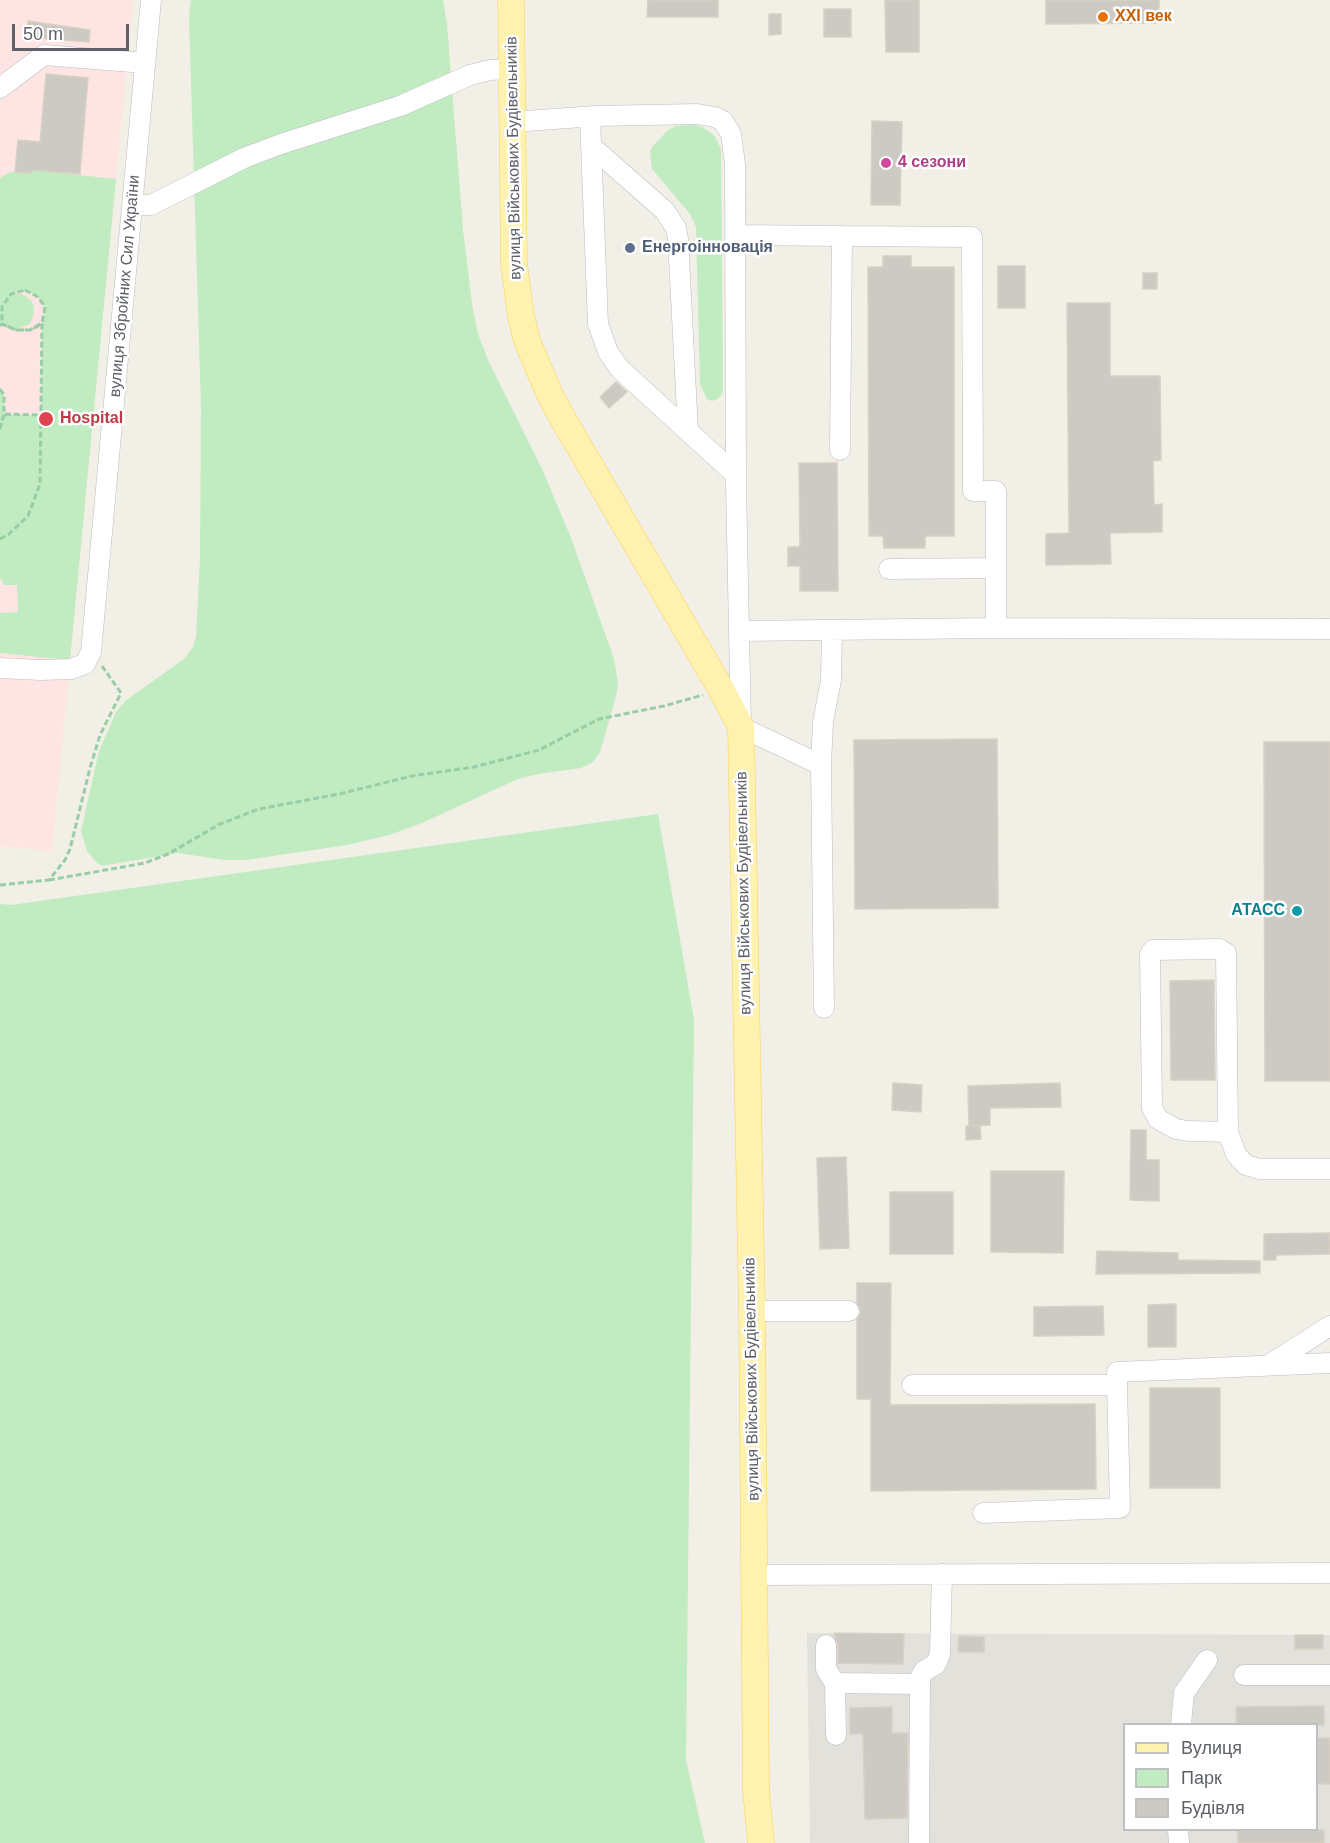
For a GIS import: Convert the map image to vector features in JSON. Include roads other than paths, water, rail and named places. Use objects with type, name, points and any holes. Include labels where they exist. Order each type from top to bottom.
[{"type":"main road","name":"вулиця Військових Будівельників","points":[[511,0],[514,264],[527,341],[549,393],[563,419],[721,689],[741,728],[752,1311],[756,1791],[761,1843]]},
{"type":"street","name":"вулиця Збройних Сил України","points":[[0,668],[71,669],[85,664],[91,651],[150,0]]},
{"type":"street","points":[[0,88],[44,55],[145,63]]},
{"type":"street","points":[[133,205],[151,204],[244,158],[400,106],[470,75],[489,70],[512,69]]},
{"type":"street","points":[[512,122],[696,114],[715,117],[723,122],[731,134],[735,151],[736,475],[741,728],[821,765]]},
{"type":"street","points":[[590,117],[598,324],[608,352],[620,369],[736,475]]},
{"type":"street","points":[[591,146],[665,211],[676,228],[688,431]]},
{"type":"street","points":[[735,235],[972,237],[973,491],[996,491],[996,628]]},
{"type":"street","points":[[840,450],[842,236]]},
{"type":"street","points":[[889,569],[996,568]]},
{"type":"street","points":[[739,631],[1330,628]]},
{"type":"street","points":[[824,1008],[821,765],[824,722],[831,680],[832,630]]},
{"type":"street","points":[[1228,1132],[1176,1129],[1158,1119],[1152,1108],[1150,954],[1153,950],[1222,950],[1226,953],[1228,1132],[1236,1154],[1252,1168],[1330,1169]]},
{"type":"street","points":[[752,1311],[849,1311]]},
{"type":"street","points":[[1267,1366],[1330,1326]]},
{"type":"street","points":[[983,1513],[1120,1508],[1117,1372],[1330,1363]]},
{"type":"street","points":[[912,1385],[1117,1385]]},
{"type":"street","points":[[754,1575],[1330,1573]]},
{"type":"street","points":[[919,1843],[920,1684],[921,1674],[936,1664],[940,1654],[942,1574]]},
{"type":"street","points":[[826,1644],[826,1669],[835,1683],[836,1735]]},
{"type":"street","points":[[1181,1723],[1184,1693],[1207,1660]]},
{"type":"street","points":[[1244,1675],[1330,1675]]},
{"type":"street","points":[[835,1683],[920,1684]]},
{"type":"place","name":"XXI век","points":[[1103,17]]},
{"type":"place","name":"4 сезони","points":[[886,163]]},
{"type":"place","name":"Енергоінновація","points":[[630,248]]},
{"type":"place","name":"Hospital","points":[[46,419]]},
{"type":"place","name":"АТАСС","points":[[1297,911]]}]
